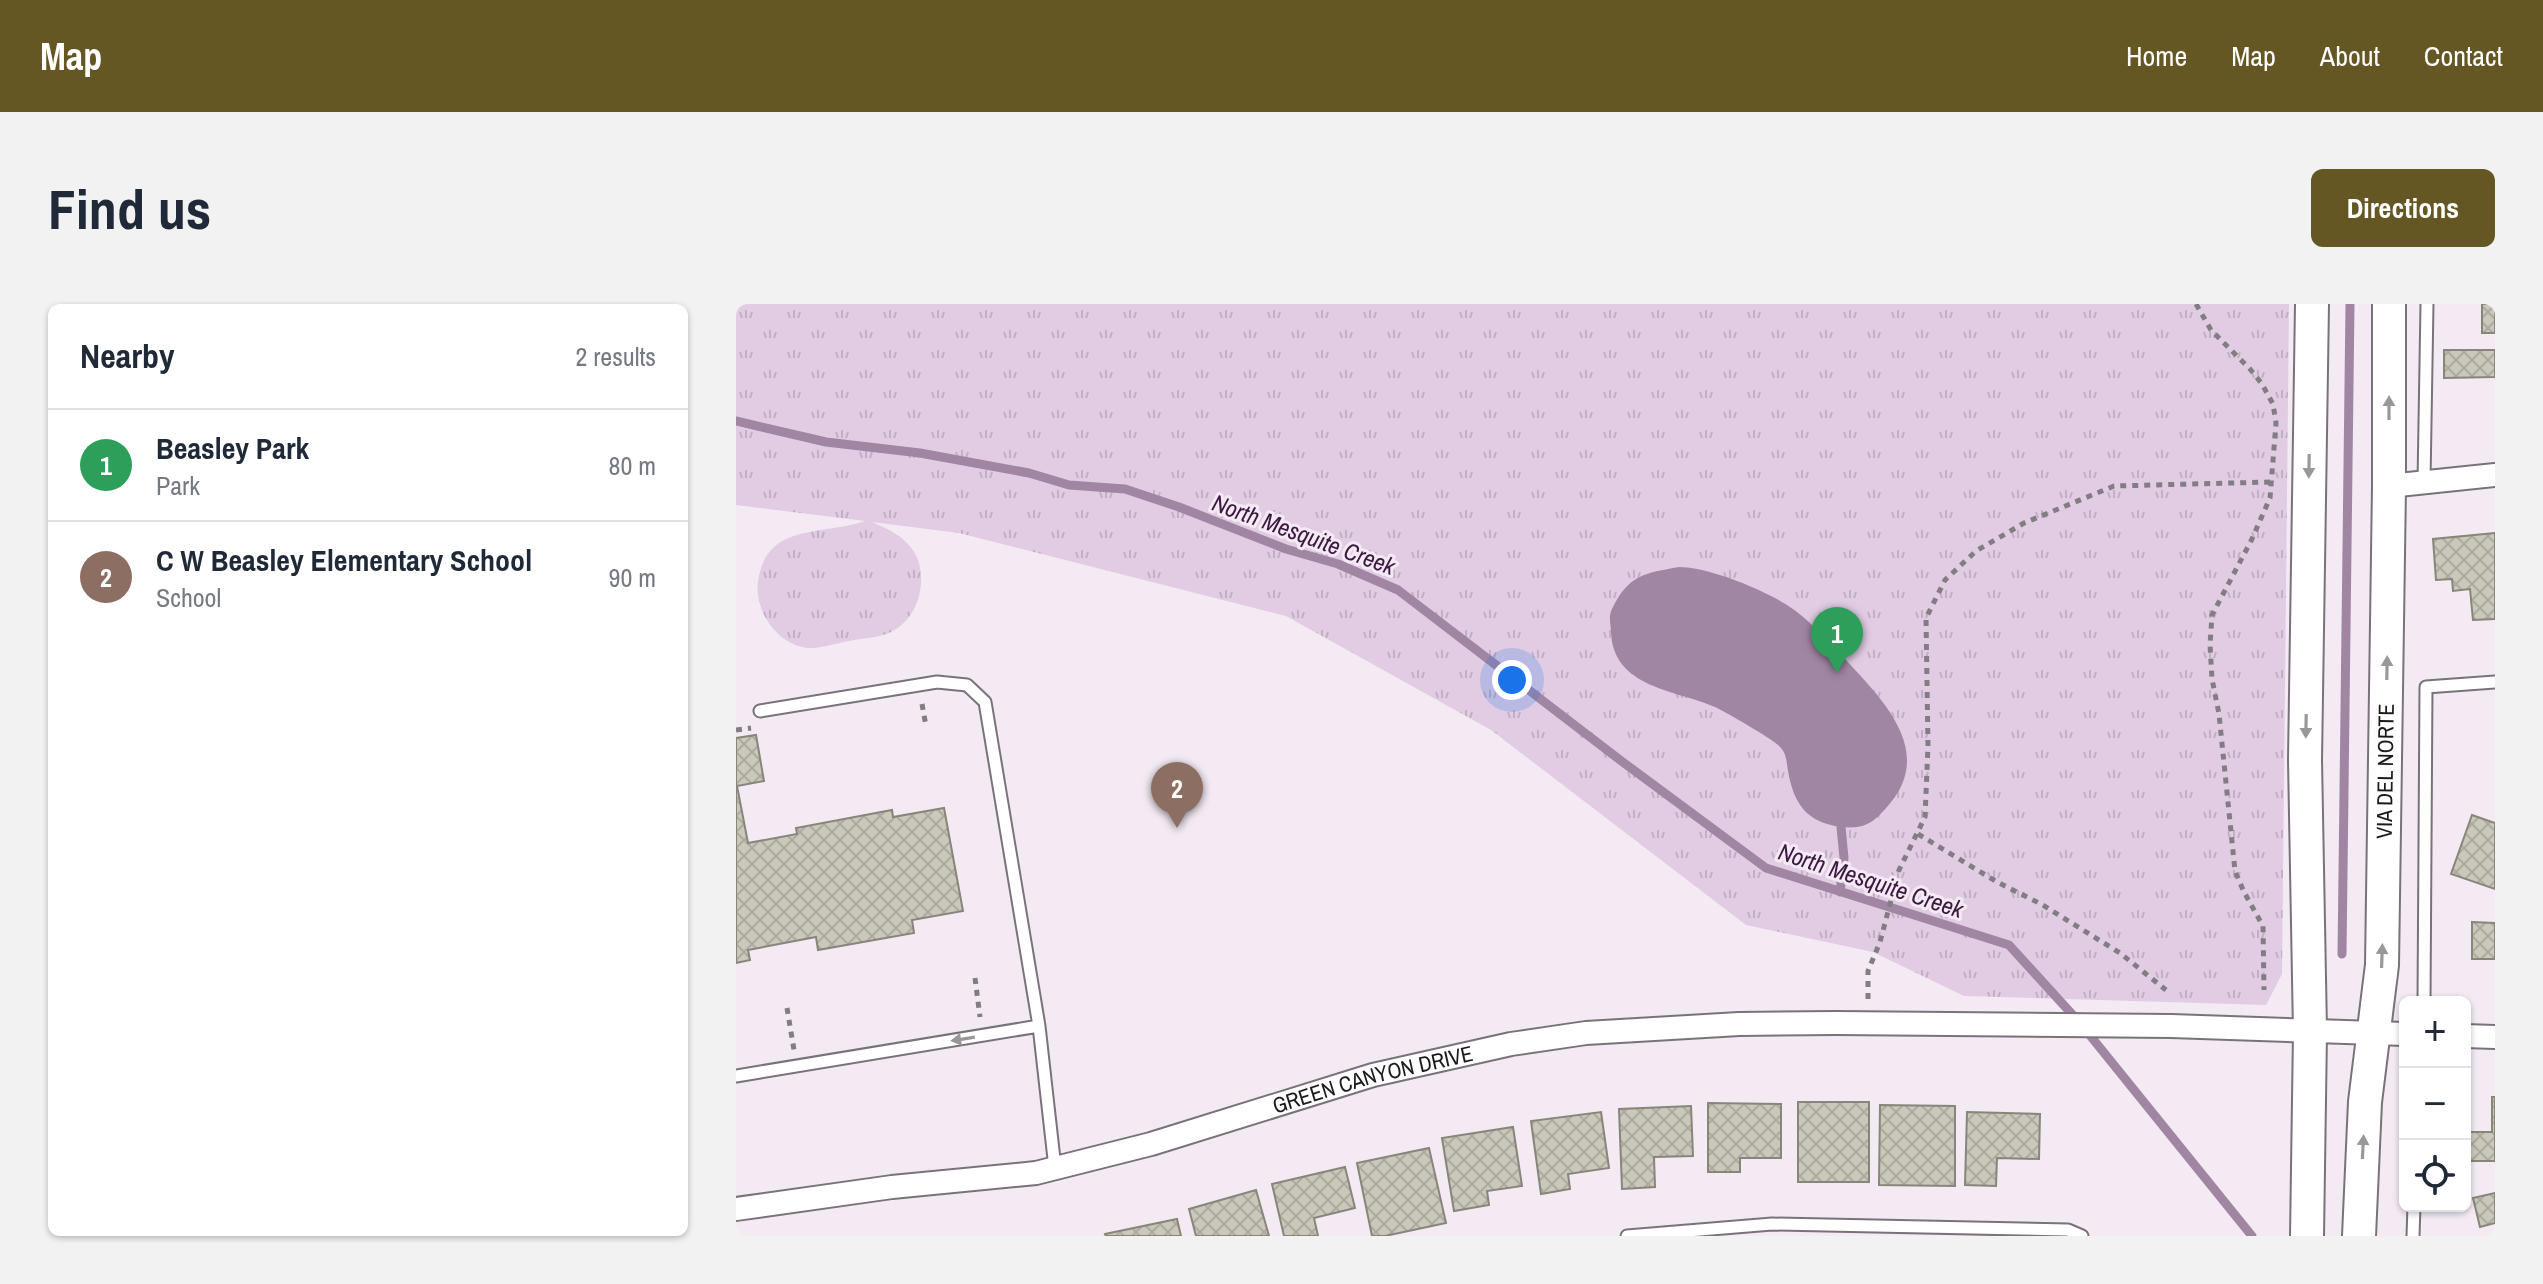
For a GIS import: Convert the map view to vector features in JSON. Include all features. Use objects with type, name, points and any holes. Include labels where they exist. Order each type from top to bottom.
[{"type":"street","points":[[2307,1225],[2310,1032],[2305,760],[2312,304]]},
{"type":"street","name":"VIA DEL NORTE","points":[[2359,1231],[2365,1102],[2390,1034],[2382,965],[2389,304]]},
{"type":"street","points":[[2389,486],[2495,475]]},
{"type":"street","name":"GREEN CANYON DRIVE","points":[[736,1209],[892,1187],[1036,1173],[1151,1144],[1373,1075],[1511,1044],[1586,1033],[1739,1024],[2171,1026],[2310,1032]]},
{"type":"street","points":[[2310,1032],[2390,1034]]},
{"type":"street","points":[[2471,1036],[2495,1037]]},
{"type":"lane","points":[[2424,482],[2427,304]]},
{"type":"lane","points":[[760,711],[937,682],[967,685],[985,702],[1039,1026],[1055,1168]]},
{"type":"lane","points":[[2424,996],[2426,687],[2495,682]]},
{"type":"lane","points":[[736,1076],[1039,1026]]},
{"type":"lane","points":[[2413,1236],[2414,1212]]},
{"type":"lane","points":[[1627,1236],[1772,1224],[2068,1230],[2082,1236]]},
{"type":"path","points":[[2196,304],[2211,330],[2250,369],[2273,404],[2276,423],[2270,498],[2212,615],[2210,645],[2235,871],[2263,926],[2264,990]]},
{"type":"path","points":[[1867,1024],[1868,971],[1880,942],[1899,870],[1925,817],[1928,746],[1926,618],[1945,580],[1976,551],[2024,523],[2114,486],[2271,482]]},
{"type":"path","points":[[1918,834],[2120,953],[2166,990]]},
{"type":"path","points":[[975,978],[983,1035]]},
{"type":"path","points":[[787,1008],[796,1065]]},
{"type":"green space","points":[[736,304],[2289,304],[2282,974],[2266,1005],[1964,996],[1873,952],[1746,925],[1491,730],[1286,616],[959,533],[872,522],[905,541],[920,565],[921,585],[910,616],[882,636],[817,648],[796,645],[777,633],[764,614],[758,592],[763,562],[772,549],[784,540],[799,534],[865,521],[736,505]]},
{"type":"shaded area","points":[[1679,567],[1734,580],[1787,605],[1824,637],[1874,691],[1898,727],[1905,746],[1907,766],[1901,786],[1887,807],[1872,821],[1862,826],[1841,827],[1811,816],[1798,802],[1786,757],[1778,745],[1715,707],[1649,684],[1623,665],[1614,651],[1610,620],[1618,598],[1631,582],[1656,571]]},
{"type":"building","points":[[2482,304],[2495,304],[2495,333],[2482,333]]},
{"type":"building","points":[[2444,350],[2495,350],[2495,377],[2444,378]]},
{"type":"building","points":[[2495,533],[2495,619],[2473,620],[2470,589],[2453,591],[2452,579],[2436,580],[2433,539]]},
{"type":"building","points":[[756,735],[764,781],[737,786],[748,843],[797,834],[796,828],[892,810],[893,817],[944,808],[963,911],[912,920],[914,933],[818,950],[816,937],[748,950],[750,960],[736,963],[736,738]]},
{"type":"building","points":[[2472,815],[2495,823],[2495,889],[2451,874]]},
{"type":"building","points":[[2472,922],[2495,923],[2495,959],[2472,959]]},
{"type":"building","points":[[2492,1097],[2495,1097],[2495,1161],[2471,1161],[2471,1132],[2492,1132]]},
{"type":"building","points":[[1798,1102],[1869,1102],[1869,1182],[1798,1182]]},
{"type":"building","points":[[1708,1103],[1781,1104],[1781,1158],[1740,1158],[1740,1172],[1708,1172]]},
{"type":"building","points":[[1880,1105],[1955,1106],[1955,1186],[1879,1185]]},
{"type":"building","points":[[1691,1106],[1693,1156],[1654,1157],[1655,1187],[1622,1189],[1619,1109]]},
{"type":"building","points":[[1601,1112],[1609,1168],[1568,1174],[1570,1189],[1541,1194],[1531,1121]]},
{"type":"building","points":[[1967,1112],[2040,1114],[2039,1159],[1997,1158],[1996,1186],[1965,1185]]},
{"type":"building","points":[[1513,1127],[1522,1186],[1487,1191],[1489,1205],[1454,1211],[1442,1138]]},
{"type":"building","points":[[1429,1148],[1446,1223],[1372,1236],[1357,1163]]},
{"type":"building","points":[[1345,1167],[1355,1208],[1314,1218],[1318,1236],[1284,1236],[1272,1184]]},
{"type":"building","points":[[1256,1190],[1269,1236],[1196,1236],[1189,1209]]},
{"type":"building","points":[[2495,1193],[2495,1223],[2480,1227],[2473,1198]]},
{"type":"building","points":[[1177,1219],[1181,1236],[1105,1234]]},
{"type":"waterway","points":[[2342,954],[2350,304]]},
{"type":"waterway","name":"North Mesquite Creek","points":[[736,421],[826,442],[920,453],[1029,473],[1069,485],[1125,489],[1286,549],[1338,564],[1398,590],[1766,868],[2009,945],[2080,1023],[2252,1236]]},
{"type":"waterway","points":[[1840,892],[1844,858],[1841,827]]},
{"type":"place","name":"Beasley Park","points":[[1837,673]]},
{"type":"place","name":"C W Beasley Elementary School","points":[[1177,828]]}]
